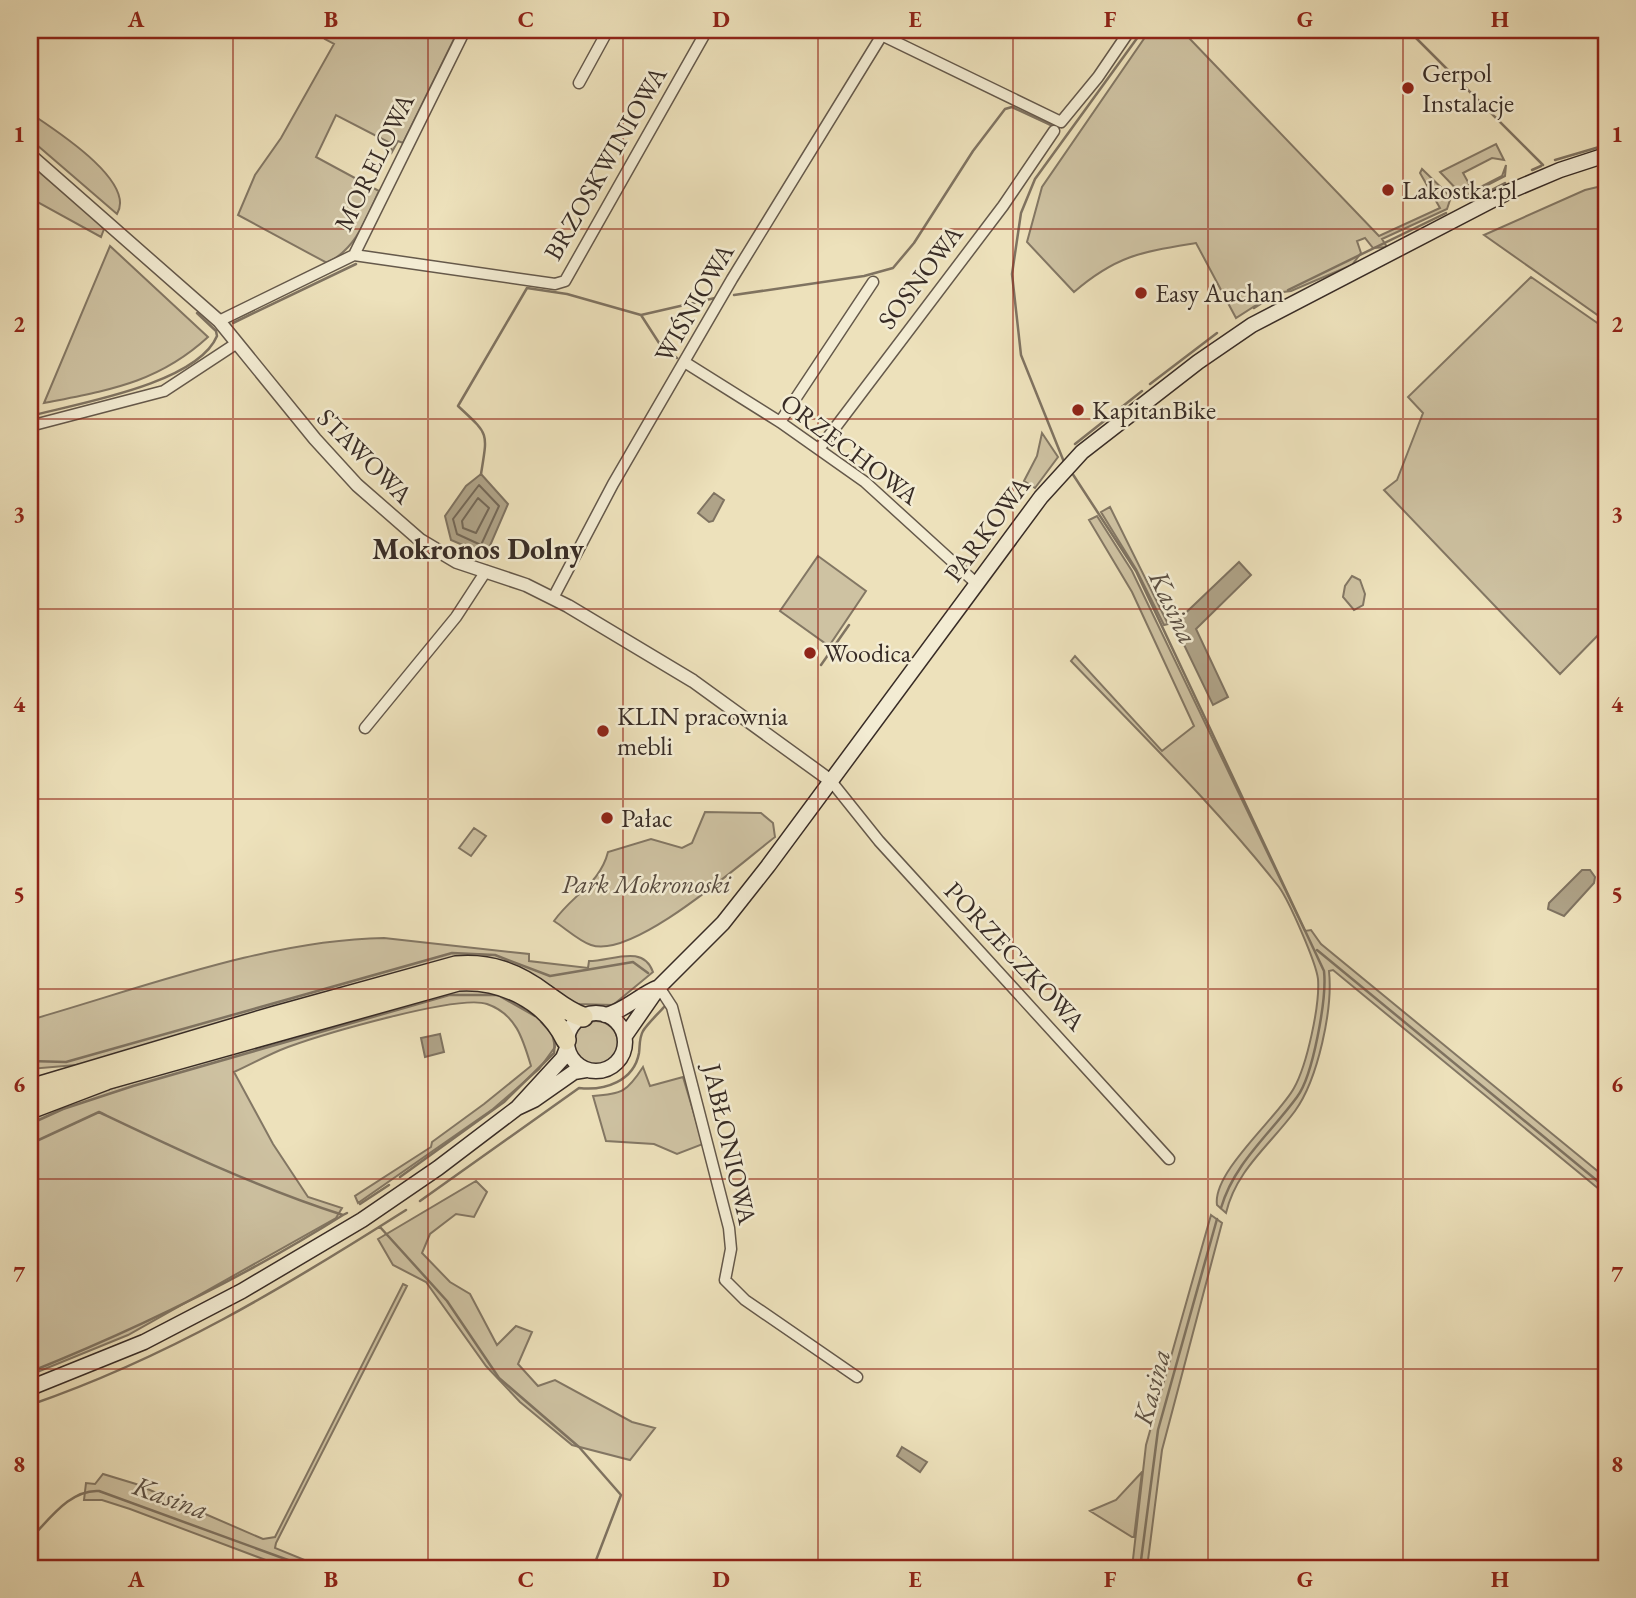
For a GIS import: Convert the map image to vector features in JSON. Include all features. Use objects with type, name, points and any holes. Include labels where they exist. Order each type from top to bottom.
[{"type":"highway","points":[[30,1089],[374,988],[468,965],[491,967],[518,976],[570,1012],[583,1017]]},
{"type":"highway","points":[[30,1100],[458,981],[486,982],[513,990],[559,1024],[566,1044]]},
{"type":"highway","points":[[30,1075],[63,1073],[144,1054]]},
{"type":"highway","points":[[30,1109],[106,1080]]},
{"type":"main road","name":"PARKOWA","points":[[625,1036],[659,987],[723,923],[1070,463],[1242,331],[1458,218],[1547,175],[1606,155]]},
{"type":"main road","name":"PARKOWA","points":[[605,1015],[617,1013],[644,993],[659,987]]},
{"type":"main road","points":[[30,1388],[145,1342],[242,1291],[362,1220],[438,1168],[517,1108],[563,1058],[575,1022],[583,1017],[605,1015],[617,1021],[625,1036],[624,1050],[619,1060],[610,1067],[575,1072],[534,1100],[517,1108]]},
{"type":"main road","points":[[566,1044],[570,1059],[586,1070]]},
{"type":"street","name":"MORELOWA","points":[[219,321],[354,255],[465,30]]},
{"type":"street","points":[[579,83],[608,30]]},
{"type":"street","name":"BRZOSKWINIOWA","points":[[354,255],[555,284],[565,281],[707,30]]},
{"type":"street","name":"SOSNOWA","points":[[819,449],[1003,206],[1130,30]]},
{"type":"street","points":[[876,32],[1058,127]]},
{"type":"street","name":"WIŚNIOWA","points":[[553,598],[613,484],[686,363],[876,32]]},
{"type":"street","name":"STAWOWA","points":[[30,155],[219,321],[296,418],[357,485],[433,549],[553,598],[693,681],[831,781]]},
{"type":"street","points":[[780,422],[873,282]]},
{"type":"street","points":[[30,426],[164,391],[237,343]]},
{"type":"street","name":"ORZECHOWA","points":[[686,363],[780,422],[872,488],[977,584]]},
{"type":"street","points":[[365,728],[463,608],[486,571]]},
{"type":"street","name":"PORZECZKOWA","points":[[831,781],[903,867],[1168,1159]]},
{"type":"street","name":"JABŁONIOWA","points":[[659,987],[673,1007],[729,1228],[731,1249],[725,1280],[745,1300],[857,1377]]},
{"type":"green space","points":[[330,30],[437,30],[454,39],[403,143],[398,141],[392,152],[390,143],[336,115],[316,157],[379,191],[353,241],[346,250],[327,263],[238,215],[255,175],[281,138],[334,44],[325,39]]},
{"type":"green space","points":[[1150,30],[1197,30],[1189,38],[1379,236],[1440,208],[1420,173],[1422,169],[1451,197],[1447,209],[1382,239],[1387,247],[1373,248],[1365,238],[1357,241],[1361,253],[1352,265],[1291,291],[1275,293],[1236,318],[1196,243],[1131,257],[1104,270],[1074,292],[1027,242],[1042,187]]},
{"type":"green space","points":[[30,113],[72,143],[104,171],[115,186],[120,201],[117,214],[30,139]]},
{"type":"green space","points":[[1496,144],[1504,160],[1492,158],[1463,173],[1473,191],[1502,176],[1506,165],[1505,176],[1464,197],[1440,172]]},
{"type":"green space","points":[[30,164],[95,219],[104,229],[101,237],[30,198]]},
{"type":"green space","points":[[1606,185],[1606,321],[1484,235],[1585,190]]},
{"type":"green space","points":[[110,246],[208,337],[189,353],[151,375],[111,389],[44,403]]},
{"type":"green space","points":[[1531,277],[1606,329],[1606,627],[1560,674],[1384,490],[1397,480],[1423,413],[1408,397]]},
{"type":"green space","points":[[1042,433],[1058,457],[1035,488],[1024,481],[1037,456]]},
{"type":"green space","points":[[1110,507],[1168,624],[1164,625],[1136,569],[1101,512]]},
{"type":"green space","points":[[1097,516],[1132,571],[1305,931],[1311,930],[1321,944],[1606,1178],[1606,1195],[1333,970],[1329,971],[1326,1024],[1311,1081],[1295,1111],[1237,1184],[1226,1213],[1217,1205],[1218,1192],[1235,1161],[1286,1100],[1299,1078],[1315,1019],[1318,979],[1302,932],[1279,887],[1204,800],[1071,661],[1075,656],[1162,751],[1194,726],[1132,592],[1089,520]]},
{"type":"green space","points":[[818,556],[866,591],[829,646],[780,611]]},
{"type":"green space","points":[[1352,576],[1360,580],[1365,594],[1363,605],[1354,610],[1343,597],[1345,586]]},
{"type":"green space","name":"Park Mokronoski","points":[[705,812],[761,813],[773,823],[775,837],[713,887],[659,924],[633,938],[610,946],[591,945],[554,921],[599,873],[608,852],[651,839],[682,848],[692,843]]},
{"type":"green space","points":[[474,828],[486,836],[471,856],[459,848]]},
{"type":"green space","points":[[384,938],[529,954],[529,961],[588,968],[589,961],[634,956],[648,963],[653,972],[613,1005],[576,1004],[519,967],[76,1065],[30,1069],[30,1020],[250,956],[295,947]]},
{"type":"green space","points":[[444,989],[493,989],[544,1018],[541,1022],[552,1034],[555,1047],[539,1069],[493,1109],[358,1203],[355,1196],[431,1147],[432,1142],[531,1066],[512,1021],[497,1008],[471,1002],[420,1010],[305,1041],[234,1072],[273,1144],[308,1197],[342,1208],[336,1218],[128,1335],[30,1375],[30,1113]]},
{"type":"green space","points":[[596,1021],[611,1028],[618,1043],[611,1058],[596,1065],[581,1058],[574,1043],[581,1028]]},
{"type":"green space","points":[[643,1067],[650,1086],[683,1077],[703,1144],[677,1154],[654,1144],[606,1141],[593,1096],[623,1090],[633,1082]]},
{"type":"green space","points":[[476,1181],[487,1192],[474,1217],[456,1214],[430,1234],[422,1253],[450,1282],[470,1294],[497,1345],[516,1326],[532,1332],[518,1364],[538,1386],[555,1380],[632,1422],[655,1428],[630,1460],[572,1445],[520,1402],[486,1366],[426,1282],[393,1265],[378,1239]]},
{"type":"green space","points":[[1211,1215],[1222,1223],[1162,1450],[1147,1568],[1132,1568],[1146,1445]]},
{"type":"green space","points":[[403,1284],[407,1286],[276,1543],[275,1548],[324,1568],[287,1568],[130,1509],[102,1500],[84,1500],[86,1483],[95,1484],[103,1474],[136,1484],[263,1539],[275,1537]]},
{"type":"green space","points":[[1142,1472],[1132,1537],[1090,1511],[1116,1500]]},
{"type":"water","points":[[481,474],[508,504],[486,555],[451,540],[445,516],[466,486]]},
{"type":"water","points":[[714,493],[724,500],[713,521],[709,522],[698,513]]},
{"type":"water","points":[[1239,562],[1251,575],[1196,629],[1228,697],[1213,705],[1174,624]]},
{"type":"water","points":[[1582,870],[1590,870],[1595,877],[1594,883],[1564,916],[1548,909],[1549,903]]},
{"type":"water","points":[[440,1034],[444,1052],[425,1057],[421,1038]]},
{"type":"water","points":[[902,1447],[927,1462],[920,1472],[897,1456]]},
{"type":"waterway","name":"Kasina","points":[[1064,462],[1021,355],[1012,274],[1021,213],[1035,179],[1143,30]]},
{"type":"waterway","points":[[1408,30],[1543,165]]},
{"type":"waterway","points":[[734,295],[864,276],[893,268],[914,243],[973,151],[1005,109],[1012,107],[1051,125]]},
{"type":"waterway","points":[[1555,160],[1606,145]]},
{"type":"waterway","points":[[1532,170],[1541,166]]},
{"type":"waterway","points":[[1478,197],[1505,183]]},
{"type":"waterway","points":[[1288,290],[1446,213]]},
{"type":"waterway","points":[[233,323],[356,264]]},
{"type":"waterway","points":[[481,474],[484,435],[458,406],[527,288],[567,294],[641,315],[715,298]]},
{"type":"waterway","points":[[1254,308],[1273,296]]},
{"type":"waterway","points":[[30,416],[133,390],[186,367],[205,353],[217,336],[216,331],[197,313]]},
{"type":"waterway","points":[[641,315],[661,346],[677,358]]},
{"type":"waterway","points":[[1150,384],[1217,333]]},
{"type":"waterway","points":[[1075,444],[1142,391]]},
{"type":"waterway","name":"Kasina","points":[[1072,473],[1136,571],[1324,971],[1318,1036],[1303,1087],[1244,1163],[1221,1208]]},
{"type":"waterway","points":[[821,665],[849,625]]},
{"type":"waterway","points":[[1317,950],[1606,1188]]},
{"type":"waterway","points":[[30,1061],[66,1062],[452,953],[495,955],[550,976],[633,962],[648,973]]},
{"type":"waterway","points":[[30,1124],[63,1109],[133,1086],[449,995],[498,995],[535,1016]]},
{"type":"waterway","points":[[420,1201],[579,1088],[608,1086],[625,1077],[636,1063],[643,1031],[664,1007]]},
{"type":"waterway","points":[[400,1177],[504,1102],[554,1053],[555,1039]]},
{"type":"waterway","points":[[30,1144],[99,1112],[250,1181],[343,1215],[347,1213]]},
{"type":"waterway","points":[[360,1204],[389,1185]]},
{"type":"waterway","points":[[30,1405],[81,1386],[178,1343],[315,1267],[406,1210]]},
{"type":"waterway","points":[[30,1372],[190,1301],[343,1215]]},
{"type":"waterway","name":"Kasina","points":[[1140,1568],[1158,1430],[1217,1219]]},
{"type":"waterway","points":[[380,1227],[447,1301],[499,1378],[579,1447],[621,1495],[593,1568]]},
{"type":"waterway","name":"Kasina","points":[[30,1539],[69,1500],[88,1492],[99,1491],[310,1568]]},
{"type":"place","name":"Gerpol Instalacje","points":[[1408,88]]},
{"type":"place","name":"Lakostka.pl","points":[[1388,190]]},
{"type":"place","name":"Easy Auchan","points":[[1141,293]]},
{"type":"place","name":"KapitanBike","points":[[1078,410]]},
{"type":"place","name":"Woodica","points":[[810,653]]},
{"type":"place","name":"KLIN pracownia mebli","points":[[603,731]]},
{"type":"place","name":"Pałac","points":[[607,818]]},
{"type":"district","name":"Mokronos Dolny","points":[[478,549]]}]
